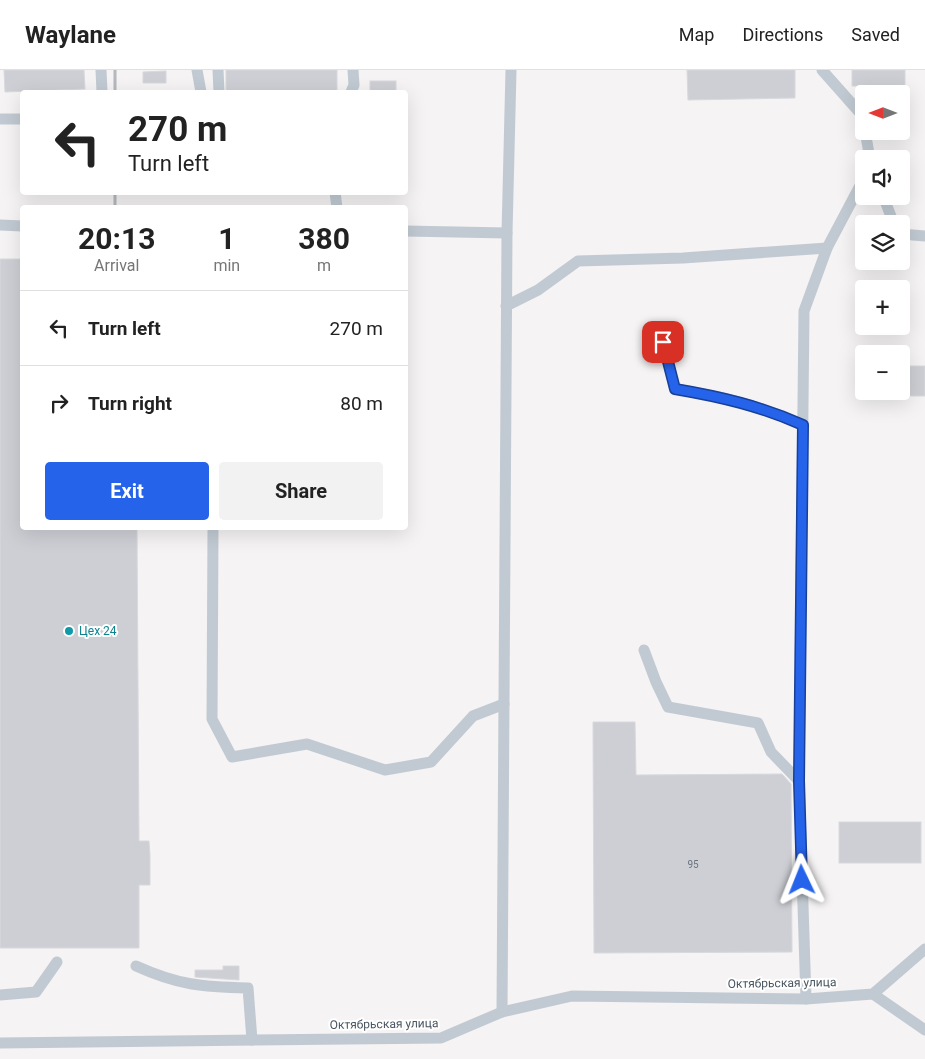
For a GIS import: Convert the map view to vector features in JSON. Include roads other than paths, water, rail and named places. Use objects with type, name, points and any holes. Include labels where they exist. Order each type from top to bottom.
[{"type":"street","points":[[101,70],[102,90]]},
{"type":"street","points":[[197,70],[201,90]]},
{"type":"street","points":[[218,70],[219,90]]},
{"type":"street","points":[[352,90],[354,85],[353,70]]},
{"type":"street","points":[[502,1012],[506,306],[511,70]]},
{"type":"street","points":[[822,70],[855,107]]},
{"type":"street","points":[[0,119],[20,119]]},
{"type":"street","points":[[806,999],[799,781],[804,311],[827,248],[855,195]]},
{"type":"street","points":[[0,225],[20,226]]},
{"type":"street","points":[[408,231],[507,233]]},
{"type":"street","points":[[910,235],[925,236]]},
{"type":"street","points":[[506,306],[538,290],[578,261],[683,258],[827,248]]},
{"type":"street","points":[[663,342],[675,389],[736,400],[769,410],[803,425]]},
{"type":"street","points":[[213,530],[212,719],[232,757],[307,744],[385,770],[431,762],[473,716],[504,704]]},
{"type":"street","points":[[644,650],[668,707],[758,723],[771,752],[799,781]]},
{"type":"street","points":[[924,1027],[873,994],[925,949]]},
{"type":"street","points":[[0,995],[36,992],[57,962]]},
{"type":"street","points":[[136,966],[167,980],[207,987],[248,988],[252,1040]]},
{"type":"street","name":"Октябрьская улица","points":[[0,1043],[441,1038],[502,1012],[572,996],[806,999],[873,994]]},
{"type":"railway","points":[[115,70],[115,90]]},
{"type":"railway","points":[[115,195],[115,205]]},
{"type":"place","name":"Цех 24","points":[[69,631]]}]
